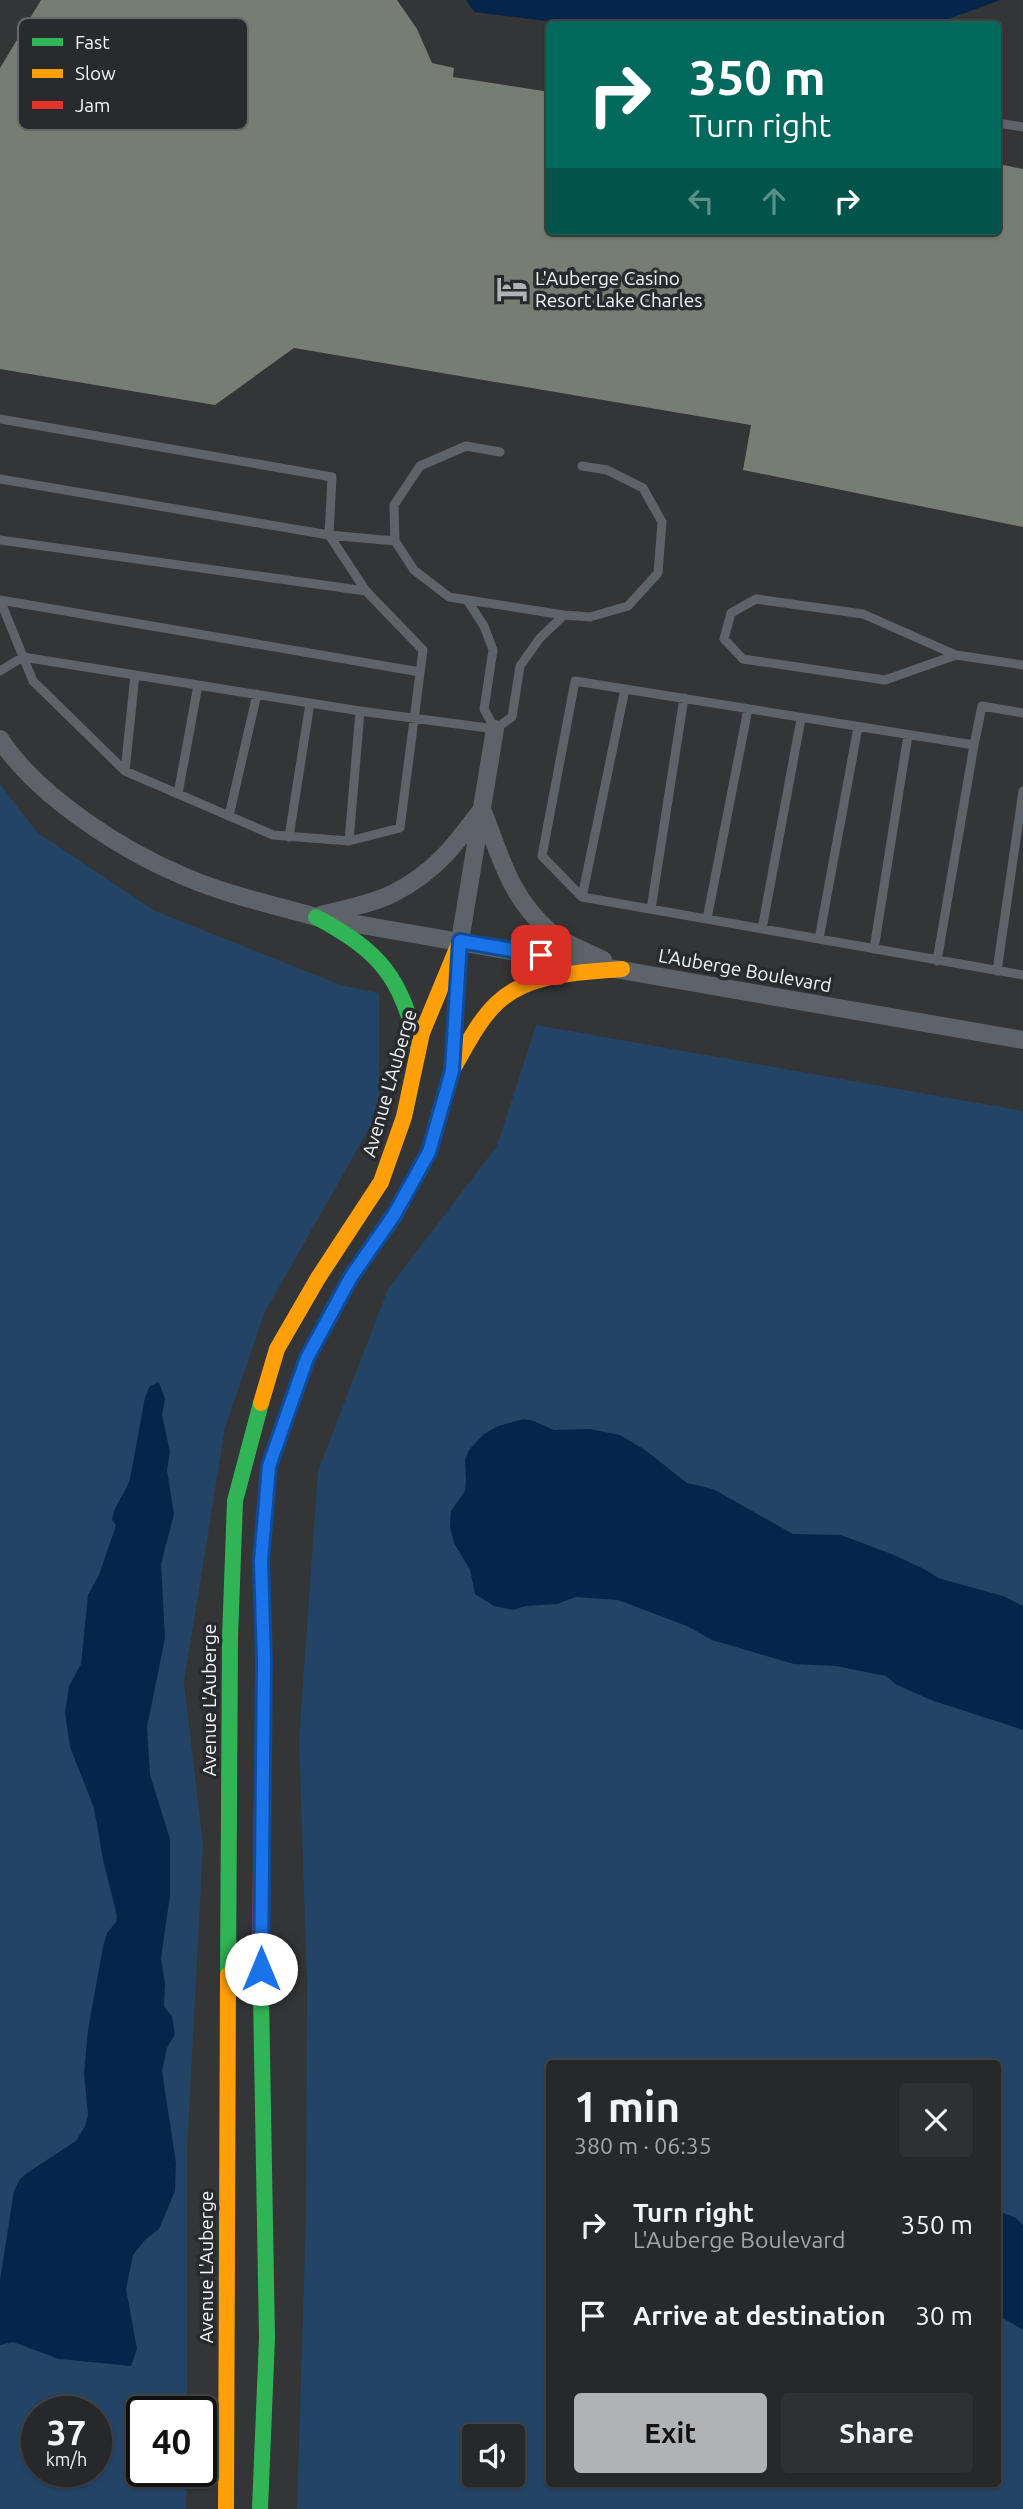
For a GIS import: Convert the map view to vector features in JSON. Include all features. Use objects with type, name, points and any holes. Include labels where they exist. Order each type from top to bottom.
[{"type":"street","name":"Avenue L'Auberge","points":[[260,2509],[267,2338],[261,1943],[264,1661],[261,1561],[269,1466],[307,1358],[351,1277],[394,1215],[429,1152],[452,1071],[460,941],[495,729]]},
{"type":"street","name":"L'Auberge Boulevard","points":[[0,739],[13,759],[66,806],[122,845],[188,878],[316,917],[1023,1041]]},
{"type":"street","points":[[316,917],[391,895],[420,877],[447,855],[482,809]]},
{"type":"street","points":[[482,809],[509,881],[526,907],[552,934],[622,969]]},
{"type":"street","points":[[316,917],[353,937],[398,985],[411,1020],[418,1051]]},
{"type":"street","name":"Avenue L'Auberge","points":[[226,2509],[230,1638],[235,1501],[277,1349],[318,1278],[381,1182],[404,1117],[422,1033],[460,941]]},
{"type":"street","points":[[452,1071],[481,1024],[504,997],[542,979],[622,969]]},
{"type":"lane","points":[[1001,123],[1023,127]]},
{"type":"lane","points":[[0,419],[332,477],[329,535],[366,591],[423,650],[400,828],[349,841],[273,835],[125,771],[33,681],[0,600]]},
{"type":"lane","points":[[500,452],[466,446],[420,466],[394,505],[395,541],[414,570],[449,597],[590,617],[628,606],[658,573],[663,522],[643,488],[607,470],[582,466]]},
{"type":"lane","points":[[0,479],[329,535],[395,541]]},
{"type":"lane","points":[[0,540],[366,591]]},
{"type":"lane","points":[[956,655],[885,680],[743,659],[724,639],[731,613],[756,599],[863,614],[956,655],[1023,665]]},
{"type":"lane","points":[[0,600],[420,672]]},
{"type":"lane","points":[[467,600],[484,626],[494,650],[484,709],[495,729]]},
{"type":"lane","points":[[0,671],[23,657],[360,711],[495,729],[512,717],[520,667],[540,638],[564,615]]},
{"type":"lane","points":[[125,771],[135,675]]},
{"type":"lane","points":[[974,745],[575,681],[542,856],[582,897],[1023,975]]},
{"type":"lane","points":[[178,794],[198,685]]},
{"type":"lane","points":[[582,897],[625,689]]},
{"type":"lane","points":[[229,816],[257,694]]},
{"type":"lane","points":[[651,909],[684,698]]},
{"type":"lane","points":[[289,836],[310,703]]},
{"type":"lane","points":[[937,961],[982,706],[1023,713]]},
{"type":"lane","points":[[707,919],[748,709]]},
{"type":"lane","points":[[349,841],[360,711]]},
{"type":"lane","points":[[762,929],[801,719]]},
{"type":"lane","points":[[819,939],[858,726]]},
{"type":"lane","points":[[874,949],[908,735]]},
{"type":"lane","points":[[997,971],[1023,791]]},
{"type":"shaded area","points":[[466,0],[1000,0],[943,21],[547,21],[474,12]]},
{"type":"shaded area","points":[[0,784],[37,832],[155,911],[341,985],[379,993],[379,1111],[264,1314],[225,1428],[184,1682],[203,1845],[187,2152],[187,2396],[126,2396],[126,2487],[187,2487],[186,2509],[0,2509]]},
{"type":"shaded area","points":[[536,1025],[1023,1111],[1023,2509],[297,2509],[306,2218],[307,1981],[299,1740],[318,1471],[388,1289],[497,1146]]},
{"type":"shaded area","points":[[159,1382],[165,1399],[162,1415],[170,1452],[167,1470],[174,1514],[161,1564],[165,1638],[147,1727],[150,1775],[170,1839],[170,1895],[161,1958],[165,1984],[164,2006],[172,2017],[175,2034],[167,2048],[162,2071],[176,2163],[175,2191],[159,2229],[145,2240],[133,2255],[126,2289],[137,2349],[131,2366],[59,2359],[13,2342],[0,2345],[0,2280],[14,2191],[20,2179],[76,2141],[88,2115],[84,2073],[88,2030],[103,1947],[107,1933],[116,1922],[117,1916],[94,1808],[70,1747],[65,1713],[69,1686],[81,1664],[88,1595],[99,1575],[116,1525],[112,1520],[115,1508],[130,1479],[145,1397],[150,1386]]},
{"type":"shaded area","points":[[524,1419],[554,1430],[590,1429],[620,1435],[645,1450],[687,1483],[713,1489],[793,1534],[840,1535],[894,1555],[938,1578],[1003,1596],[1023,1606],[1023,1730],[931,1700],[897,1685],[886,1676],[836,1666],[794,1664],[712,1640],[687,1626],[618,1600],[576,1597],[557,1604],[526,1606],[513,1610],[494,1606],[475,1594],[470,1570],[454,1543],[450,1527],[451,1511],[465,1491],[465,1459],[469,1450],[484,1434],[498,1426]]},
{"type":"shaded area","points":[[1001,2212],[1016,2218],[1023,2225],[1023,2330],[1001,2317]]},
{"type":"building","name":"L'Auberge Casino Resort Lake Charles","points":[[41,0],[397,0],[417,29],[432,63],[454,68],[453,77],[546,91],[546,235],[1001,235],[1001,165],[1023,169],[1023,527],[743,470],[751,425],[294,348],[215,405],[0,369],[0,68],[18,38],[18,130],[248,130],[248,18],[30,18]]},
{"type":"traffic: fast","points":[[316,917],[357,942],[385,969],[404,1002],[418,1048]]},
{"type":"traffic: fast","points":[[263,1727],[261,1561],[269,1466],[307,1358],[351,1277],[395,1215],[429,1151],[452,1069]]},
{"type":"traffic: fast","points":[[228,1975],[230,1638],[235,1501],[261,1403]]},
{"type":"traffic: fast","points":[[260,1938],[267,2338],[260,2509]]},
{"type":"traffic: slow","points":[[261,1403],[277,1349],[318,1278],[381,1182],[404,1117],[422,1033],[460,941]]},
{"type":"traffic: slow","points":[[452,1069],[459,961]]},
{"type":"traffic: slow","points":[[454,1067],[484,1017],[510,993],[524,985],[556,976],[622,969]]},
{"type":"traffic: slow","points":[[226,2509],[228,1975]]},
{"type":"traffic: jam","points":[[260,1938],[263,1727]]},
{"type":"place","name":"L'Auberge Casino Resort Lake Charles","points":[[512,289]]},
{"type":"route","points":[[261,1969],[264,1661],[261,1561],[269,1466],[307,1358],[351,1277],[394,1215],[429,1152],[452,1071],[460,941],[541,955]]}]
